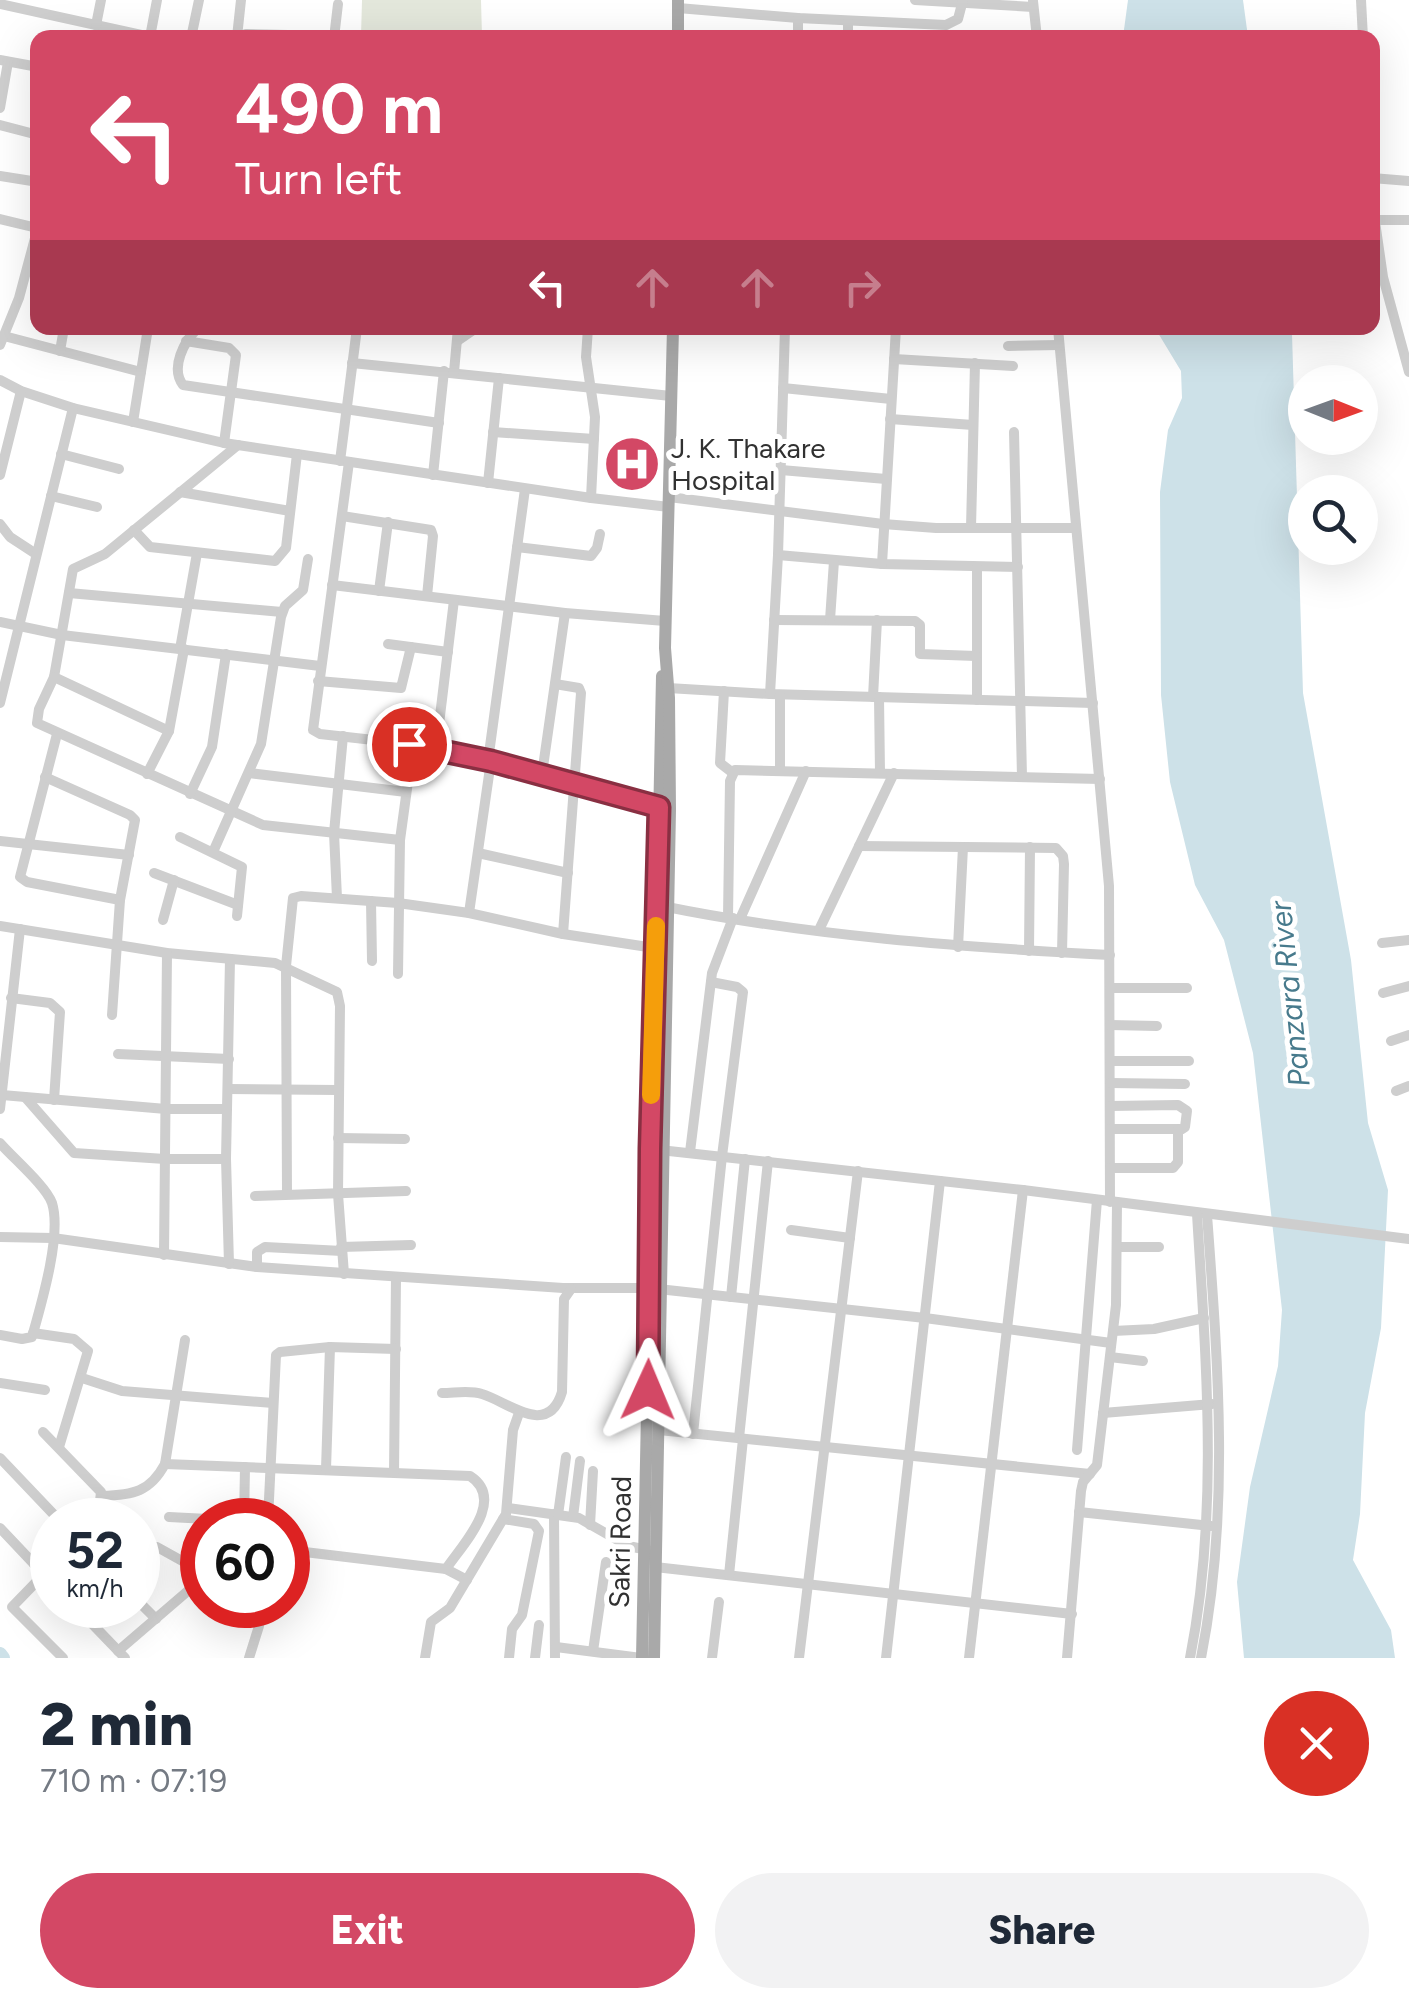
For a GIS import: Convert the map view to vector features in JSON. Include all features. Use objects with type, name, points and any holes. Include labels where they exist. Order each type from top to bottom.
[{"type":"main road","points":[[678,4],[678,30]]},
{"type":"main road","name":"Sakri Road","points":[[664,808],[659,702],[665,648],[673,335]]},
{"type":"main road","name":"Sakri Road","points":[[654,1658],[655,1567],[651,1550],[668,688],[665,648]]},
{"type":"main road","name":"Sakri Road","points":[[641,1658],[659,1430],[655,1288]]},
{"type":"street","points":[[54,16],[57,0]]},
{"type":"street","points":[[96,26],[101,0]]},
{"type":"street","points":[[154,30],[157,0]]},
{"type":"street","points":[[193,30],[199,0]]},
{"type":"street","points":[[237,30],[241,0]]},
{"type":"street","points":[[916,0],[1033,3],[1036,30]]},
{"type":"street","points":[[1362,0],[1362,30]]},
{"type":"street","points":[[678,4],[798,18],[934,25],[953,23],[961,15],[963,2]]},
{"type":"street","points":[[0,4],[13,3],[107,30]]},
{"type":"street","points":[[335,30],[338,4]]},
{"type":"street","points":[[798,18],[798,30]]},
{"type":"street","points":[[848,21],[848,30]]},
{"type":"street","points":[[934,25],[934,30]]},
{"type":"street","points":[[0,108],[4,61],[30,66]]},
{"type":"street","points":[[0,125],[30,133]]},
{"type":"street","points":[[0,176],[30,181]]},
{"type":"street","points":[[1380,179],[1409,181]]},
{"type":"street","points":[[0,220],[30,226]]},
{"type":"street","points":[[1380,220],[1409,220]]},
{"type":"street","points":[[30,255],[19,298],[2,340],[141,372]]},
{"type":"street","points":[[1380,258],[1409,372]]},
{"type":"street","points":[[60,351],[63,335]]},
{"type":"street","points":[[133,422],[147,335]]},
{"type":"street","points":[[192,335],[186,341],[177,375],[179,382],[230,393],[439,422]]},
{"type":"street","points":[[356,335],[347,408],[342,516],[313,730],[436,749],[664,808]]},
{"type":"street","points":[[434,475],[439,422],[457,335]]},
{"type":"street","points":[[456,342],[466,335]]},
{"type":"street","points":[[588,335],[586,357],[593,389],[591,498]]},
{"type":"street","points":[[780,770],[774,620],[785,335]]},
{"type":"street","points":[[882,564],[896,335]]},
{"type":"street","points":[[1058,335],[1109,886],[1110,1168],[1117,1247],[1112,1337],[1097,1465],[1081,1486],[1066,1658]]},
{"type":"street","points":[[186,341],[234,351],[236,356],[224,442]]},
{"type":"street","points":[[1008,346],[1059,345]]},
{"type":"street","points":[[894,359],[1013,366]]},
{"type":"street","points":[[352,363],[672,396]]},
{"type":"street","points":[[971,528],[974,364]]},
{"type":"street","points":[[488,483],[499,378]]},
{"type":"street","points":[[0,380],[72,408],[238,445],[591,498],[883,524],[1076,528]]},
{"type":"street","points":[[782,388],[891,399]]},
{"type":"street","points":[[0,475],[5,436],[21,391]]},
{"type":"street","points":[[0,703],[72,408]]},
{"type":"street","points":[[890,419],[973,425]]},
{"type":"street","points":[[493,432],[594,439]]},
{"type":"street","points":[[1014,432],[1022,777]]},
{"type":"street","points":[[238,445],[105,554],[73,569],[54,677],[36,718],[40,726],[263,825],[400,840]]},
{"type":"street","points":[[61,454],[118,469]]},
{"type":"street","points":[[134,530],[150,547],[274,561],[286,548],[297,454]]},
{"type":"street","points":[[781,470],[886,478]]},
{"type":"street","points":[[470,914],[525,488]]},
{"type":"street","points":[[180,492],[290,512]]},
{"type":"street","points":[[51,496],[97,508]]},
{"type":"street","points":[[342,516],[430,530],[433,536],[427,596]]},
{"type":"street","points":[[379,590],[388,522]]},
{"type":"street","points":[[0,524],[10,537],[36,554]]},
{"type":"street","points":[[518,547],[591,556],[598,548],[600,534]]},
{"type":"street","points":[[147,774],[170,731],[197,553]]},
{"type":"street","points":[[778,555],[882,564],[1018,567]]},
{"type":"street","points":[[213,852],[262,744],[282,612],[303,590],[308,560]]},
{"type":"street","points":[[830,620],[834,561]]},
{"type":"street","points":[[976,567],[976,700]]},
{"type":"street","points":[[332,585],[565,614],[666,621]]},
{"type":"street","points":[[68,593],[282,612]]},
{"type":"street","points":[[436,749],[454,600]]},
{"type":"street","points":[[542,774],[565,614]]},
{"type":"street","points":[[774,620],[918,623],[920,652],[924,656],[976,656]]},
{"type":"street","points":[[877,620],[880,773]]},
{"type":"street","points":[[0,622],[62,635],[320,666]]},
{"type":"street","points":[[388,644],[448,652]]},
{"type":"street","points":[[318,680],[401,688],[410,647]]},
{"type":"street","points":[[190,794],[212,747],[226,654]]},
{"type":"street","points":[[54,677],[170,731]]},
{"type":"street","points":[[555,684],[579,688],[581,693],[563,934]]},
{"type":"street","points":[[668,688],[1093,703]]},
{"type":"street","points":[[724,691],[720,763],[733,772]]},
{"type":"street","points":[[57,734],[20,872],[22,880],[120,900]]},
{"type":"street","points":[[337,898],[334,833],[343,736]]},
{"type":"street","points":[[398,974],[400,840],[414,745]]},
{"type":"street","points":[[733,772],[740,769],[1100,778]]},
{"type":"street","points":[[690,1152],[714,962],[806,771]]},
{"type":"street","points":[[733,772],[734,918]]},
{"type":"street","points":[[249,773],[406,792]]},
{"type":"street","points":[[819,930],[894,773]]},
{"type":"street","points":[[45,776],[134,817],[136,824],[120,900],[112,1015]]},
{"type":"street","points":[[154,873],[238,910],[242,866],[180,837]]},
{"type":"street","points":[[0,841],[128,855]]},
{"type":"street","points":[[859,846],[1056,848],[1064,856],[1062,953]]},
{"type":"street","points":[[958,946],[963,846]]},
{"type":"street","points":[[1029,951],[1030,847]]},
{"type":"street","points":[[478,854],[568,873]]},
{"type":"street","points":[[163,920],[174,880]]},
{"type":"street","points":[[287,1194],[286,966],[293,898],[398,903],[661,949]]},
{"type":"street","points":[[372,901],[372,961]]},
{"type":"street","points":[[662,906],[958,946],[1110,955]]},
{"type":"street","points":[[0,926],[167,953],[286,966],[328,986],[339,996],[338,1194],[344,1274]]},
{"type":"street","points":[[0,1109],[20,930]]},
{"type":"street","points":[[1382,943],[1409,940]]},
{"type":"street","points":[[164,1255],[167,953]]},
{"type":"street","points":[[229,1264],[226,1159],[230,959]]},
{"type":"street","points":[[693,1434],[743,992],[711,982]]},
{"type":"street","points":[[1383,993],[1409,986]]},
{"type":"street","points":[[1110,988],[1186,988]]},
{"type":"street","points":[[12,998],[50,1003],[60,1012],[54,1100]]},
{"type":"street","points":[[1110,1025],[1157,1026]]},
{"type":"street","points":[[1391,1041],[1409,1035]]},
{"type":"street","points":[[118,1054],[229,1059]]},
{"type":"street","points":[[1110,1061],[1189,1061]]},
{"type":"street","points":[[1110,1083],[1185,1084]]},
{"type":"street","points":[[1396,1091],[1409,1086]]},
{"type":"street","points":[[228,1089],[338,1090]]},
{"type":"street","points":[[2,1096],[166,1109],[227,1109]]},
{"type":"street","points":[[25,1097],[74,1154],[226,1159]]},
{"type":"street","points":[[1110,1106],[1183,1106],[1187,1111],[1185,1128],[1110,1129]]},
{"type":"street","points":[[1110,1168],[1173,1168],[1178,1162],[1178,1129]]},
{"type":"street","points":[[338,1138],[406,1139]]},
{"type":"street","points":[[0,1142],[49,1198],[54,1238],[34,1332],[28,1339],[0,1335]]},
{"type":"street","points":[[657,1150],[1022,1190],[1409,1239]]},
{"type":"street","points":[[731,1297],[745,1158]]},
{"type":"street","points":[[729,1575],[768,1161]]},
{"type":"street","points":[[799,1658],[858,1171]]},
{"type":"street","points":[[886,1658],[940,1181]]},
{"type":"street","points":[[969,1658],[1022,1190]]},
{"type":"street","points":[[256,1196],[406,1191]]},
{"type":"street","points":[[1077,1450],[1097,1200]]},
{"type":"street","points":[[1207,1215],[1204,1318],[1214,1404]]},
{"type":"street","points":[[1201,1658],[1212,1592],[1214,1404],[1207,1215]]},
{"type":"street","points":[[791,1230],[850,1238]]},
{"type":"street","points":[[0,1237],[54,1238],[229,1264],[344,1274],[563,1288],[655,1288],[1087,1340],[1204,1318]]},
{"type":"street","points":[[256,1267],[257,1252],[266,1248],[411,1245]]},
{"type":"street","points":[[1117,1247],[1159,1247]]},
{"type":"street","points":[[394,1473],[396,1277]]},
{"type":"street","points":[[442,1393],[479,1393],[530,1415],[545,1412],[561,1397],[563,1288]]},
{"type":"street","points":[[34,1332],[74,1339],[86,1346],[88,1358],[59,1448]]},
{"type":"street","points":[[43,1432],[102,1496],[144,1490],[165,1464],[185,1340]]},
{"type":"street","points":[[269,1498],[274,1358],[280,1352],[330,1347],[396,1350]]},
{"type":"street","points":[[326,1470],[330,1347]]},
{"type":"street","points":[[1110,1358],[1143,1361]]},
{"type":"street","points":[[82,1378],[122,1391],[273,1403]]},
{"type":"street","points":[[0,1383],[45,1390]]},
{"type":"street","points":[[1103,1413],[1214,1404]]},
{"type":"street","points":[[426,1658],[431,1622],[450,1608],[501,1505],[513,1410]]},
{"type":"street","points":[[659,1430],[1091,1474]]},
{"type":"street","points":[[566,1456],[556,1514],[556,1652],[593,1651],[641,1658]]},
{"type":"street","points":[[0,1458],[38,1498]]},
{"type":"street","points":[[573,1517],[580,1460]]},
{"type":"street","points":[[165,1464],[470,1476],[501,1505],[539,1531],[522,1615],[512,1629],[510,1658]]},
{"type":"street","points":[[244,1498],[245,1466]]},
{"type":"street","points":[[590,1525],[594,1471]]},
{"type":"street","points":[[449,1570],[480,1518],[501,1505],[573,1517],[628,1546],[651,1550]]},
{"type":"street","points":[[1079,1512],[1212,1526]]},
{"type":"street","points":[[169,1517],[180,1518]]},
{"type":"street","points":[[1190,1658],[1212,1526]]},
{"type":"street","points":[[2,1534],[30,1560]]},
{"type":"street","points":[[310,1553],[449,1570],[466,1579]]},
{"type":"street","points":[[593,1651],[606,1562]]},
{"type":"street","points":[[655,1567],[1072,1614]]},
{"type":"street","points":[[30,1592],[12,1606],[30,1624]]},
{"type":"street","points":[[160,1616],[180,1598]]},
{"type":"street","points":[[712,1658],[718,1602]]},
{"type":"street","points":[[535,1658],[539,1624]]},
{"type":"street","points":[[34,1628],[63,1658]]},
{"type":"street","points":[[97,1628],[122,1654],[147,1628]]},
{"type":"street","points":[[249,1658],[258,1628]]},
{"type":"shaded area","points":[[362,0],[481,0],[482,30],[361,30]]},
{"type":"water","points":[[1128,0],[1243,0],[1247,30],[1124,30]]},
{"type":"water","name":"Panzara River","points":[[1159,335],[1292,335],[1293,365],[1288,365],[1288,455],[1296,455],[1296,475],[1288,475],[1288,565],[1299,565],[1303,693],[1351,960],[1368,1123],[1388,1190],[1381,1328],[1365,1413],[1360,1514],[1353,1560],[1391,1630],[1395,1658],[1244,1658],[1237,1582],[1250,1487],[1278,1366],[1282,1310],[1253,1053],[1224,940],[1195,885],[1170,782],[1161,695],[1160,492],[1168,430],[1182,398],[1181,371]]},
{"type":"waterway","points":[[0,1654],[3,1658]]},
{"type":"slow traffic","points":[[651,1095],[656,926]]},
{"type":"place","name":"J. K. Thakare Hospital","points":[[632,464]]},
{"type":"route","points":[[409,744],[491,761],[659,807],[648,1390]]}]
